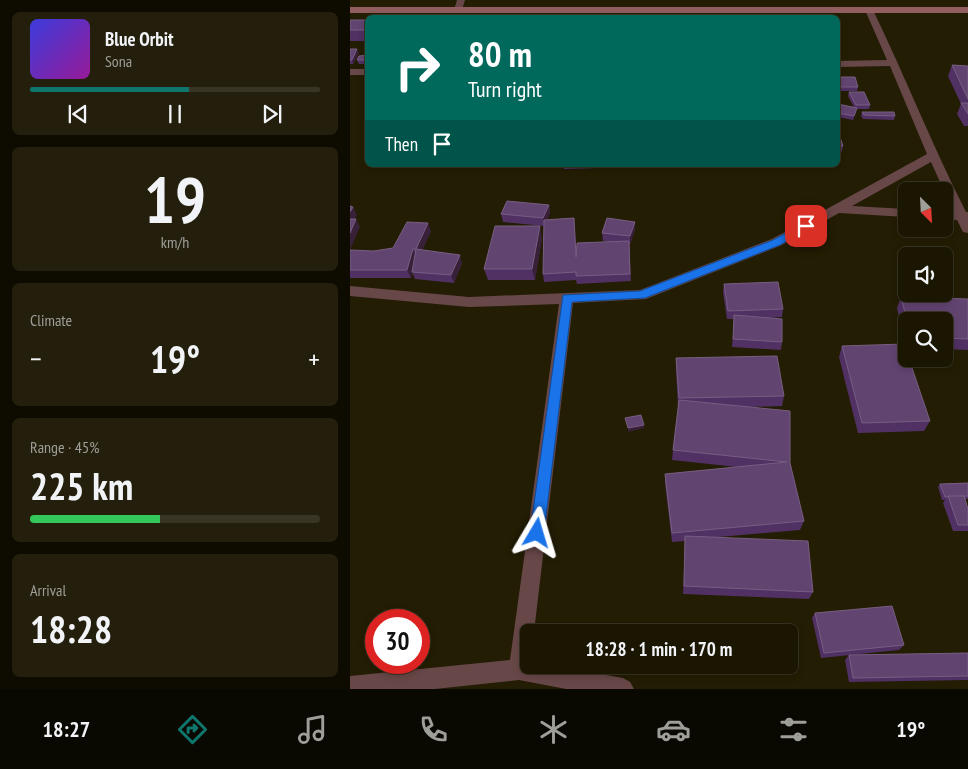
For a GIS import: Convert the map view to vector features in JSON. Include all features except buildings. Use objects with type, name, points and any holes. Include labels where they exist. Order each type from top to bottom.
[{"type":"street","points":[[458,10],[462,0]]},
{"type":"street","points":[[350,10],[968,10]]},
{"type":"street","points":[[869,10],[895,63],[932,156],[965,216],[968,229]]},
{"type":"street","points":[[840,64],[895,63]]},
{"type":"street","points":[[350,72],[365,72]]},
{"type":"street","points":[[350,291],[468,302],[641,295],[777,242],[932,156]]},
{"type":"street","points":[[836,209],[898,213]]},
{"type":"street","points":[[519,670],[567,298]]},
{"type":"street","points":[[350,687],[519,670],[623,689]]},
{"type":"route","points":[[537,533],[567,298],[641,295],[777,242],[806,226]]}]
